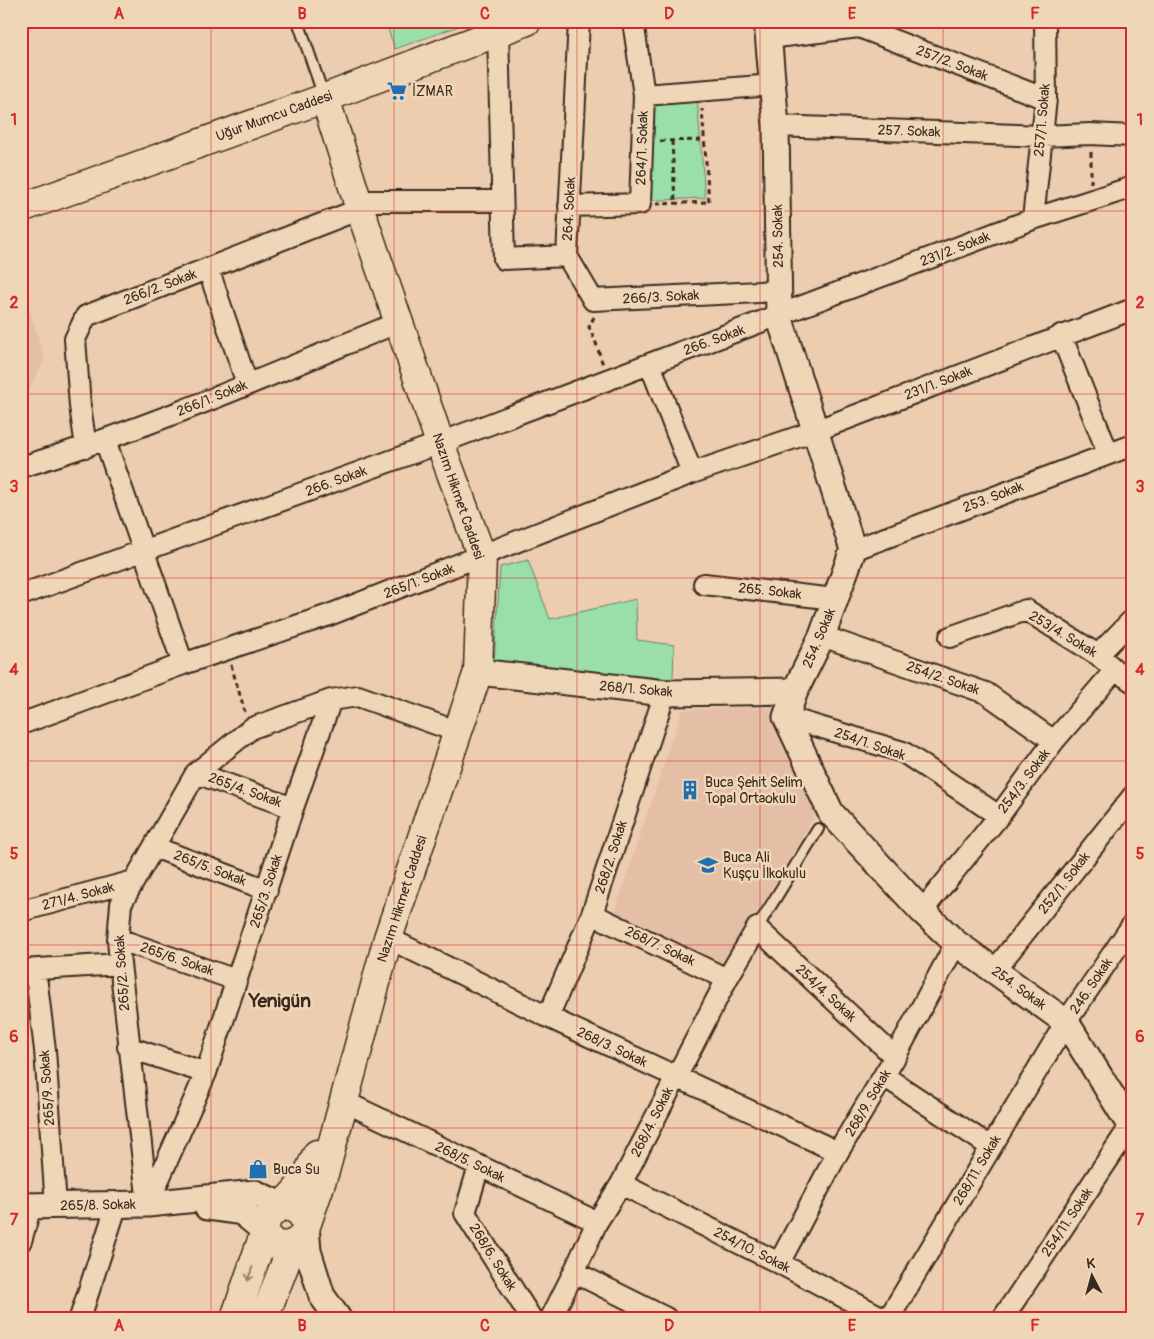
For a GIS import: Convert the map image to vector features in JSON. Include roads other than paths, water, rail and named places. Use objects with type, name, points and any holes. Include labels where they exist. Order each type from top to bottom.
[{"type":"main road","name":"Uğur Mumcu Caddesi","points":[[21,208],[325,98],[527,21]]},
{"type":"main road","name":"Nazım Hikmet Caddesi","points":[[264,1318],[295,1250],[325,1171],[388,938],[478,672],[482,557],[440,443],[358,205],[325,98]]},
{"type":"main road","name":"Nazım Hikmet Caddesi","points":[[281,1205],[305,1180],[343,1101]]},
{"type":"main road","points":[[235,1318],[265,1231],[267,1217],[281,1205],[296,1208],[305,1220],[295,1250],[277,1245],[268,1237],[265,1231]]},
{"type":"street","name":"264. Sokak","points":[[498,31],[504,259],[567,256],[579,21]]},
{"type":"street","name":"264/1. Sokak","points":[[570,206],[640,204],[644,95],[633,21]]},
{"type":"street","name":"257/1. Sokak","points":[[1033,219],[1046,100],[1045,21]]},
{"type":"street","name":"257/2. Sokak","points":[[768,30],[859,24],[1046,100]]},
{"type":"street","name":"254. Sokak","points":[[768,30],[776,126],[779,316],[853,550],[822,636],[795,691],[786,717],[830,813],[922,911],[956,943],[1066,1022],[1132,1126]]},
{"type":"street","points":[[644,95],[773,85]]},
{"type":"street","name":"257. Sokak","points":[[776,126],[1042,136]]},
{"type":"street","points":[[1042,136],[1090,134],[1133,136]]},
{"type":"street","name":"231/2. Sokak","points":[[779,316],[1033,219],[1133,187]]},
{"type":"street","name":"266/2. Sokak","points":[[86,447],[80,406],[75,339],[86,316],[208,268],[358,205],[502,201]]},
{"type":"street","name":"266/3. Sokak","points":[[567,256],[593,300],[779,291]]},
{"type":"street","points":[[208,268],[247,384]]},
{"type":"street","name":"231/1. Sokak","points":[[815,431],[1061,335],[1131,313]]},
{"type":"street","name":"266. Sokak","points":[[21,595],[440,443],[779,316]]},
{"type":"street","name":"266/1. Sokak","points":[[21,467],[105,440],[399,322]]},
{"type":"street","points":[[1061,335],[1108,453]]},
{"type":"street","points":[[650,364],[692,473]]},
{"type":"street","name":"265/1. Sokak","points":[[21,724],[183,664],[328,615],[482,557],[692,473],[815,431]]},
{"type":"street","points":[[105,440],[183,664]]},
{"type":"street","name":"253. Sokak","points":[[853,550],[1133,445]]},
{"type":"street","name":"265. Sokak","points":[[704,584],[836,598]]},
{"type":"street","name":"253/4. Sokak","points":[[950,637],[1026,610],[1098,655],[1115,670]]},
{"type":"street","points":[[1098,655],[1133,618]]},
{"type":"street","name":"254/2. Sokak","points":[[822,636],[986,693],[1054,741]]},
{"type":"street","points":[[1115,670],[1133,682]]},
{"type":"street","name":"254/3. Sokak","points":[[922,911],[999,816],[1054,741],[1115,670]]},
{"type":"street","name":"268/1. Sokak","points":[[478,672],[665,693],[795,691]]},
{"type":"street","name":"268/2. Sokak","points":[[548,1017],[592,914],[665,693]]},
{"type":"street","points":[[331,700],[358,696],[458,732]]},
{"type":"street","name":"265/2. Sokak","points":[[148,1204],[128,1047],[120,964],[118,939],[121,904],[196,773],[252,728],[331,700]]},
{"type":"street","name":"265/3. Sokak","points":[[148,1204],[206,1073],[331,700]]},
{"type":"street","name":"254/1. Sokak","points":[[786,717],[903,752],[999,816]]},
{"type":"street","name":"265/4. Sokak","points":[[196,773],[294,808]]},
{"type":"street","name":"252/1. Sokak","points":[[994,971],[1133,796]]},
{"type":"street","name":"265/5. Sokak","points":[[154,847],[267,890]]},
{"type":"street","name":"271/4. Sokak","points":[[21,911],[134,881]]},
{"type":"street","name":"268/7. Sokak","points":[[592,914],[727,979]]},
{"type":"street","name":"246. Sokak","points":[[1066,1022],[1133,924]]},
{"type":"street","name":"268/4. Sokak","points":[[550,1318],[597,1222],[620,1184],[727,979],[757,928]]},
{"type":"street","name":"254/4. Sokak","points":[[757,928],[895,1057]]},
{"type":"street","name":"268/3. Sokak","points":[[388,938],[548,1017],[838,1152]]},
{"type":"street","name":"265/6. Sokak","points":[[118,939],[236,980]]},
{"type":"street","name":"268/9. Sokak","points":[[780,1263],[838,1152],[895,1057],[956,943]]},
{"type":"street","points":[[27,970],[120,964]]},
{"type":"street","name":"265/9. Sokak","points":[[21,1241],[36,1206],[45,1050],[37,984],[27,970]]},
{"type":"street","name":"268/11. Sokak","points":[[889,1318],[1066,1022]]},
{"type":"street","points":[[128,1047],[206,1073]]},
{"type":"street","points":[[884,1076],[991,1147]]},
{"type":"street","name":"268/5. Sokak","points":[[343,1101],[597,1222]]},
{"type":"street","name":"254/11. Sokak","points":[[1003,1318],[1132,1126]]},
{"type":"street","name":"268/6. Sokak","points":[[479,1166],[465,1212],[531,1318]]},
{"type":"street","name":"254/10. Sokak","points":[[620,1184],[780,1263],[883,1318]]},
{"type":"street","name":"265/8. Sokak","points":[[36,1206],[148,1204],[255,1193],[281,1205]]},
{"type":"street","name":"265/8. Sokak","points":[[175,1202],[242,1212],[265,1231]]},
{"type":"street","points":[[80,1318],[117,1204]]},
{"type":"street","points":[[295,1250],[308,1251],[322,1296]]},
{"type":"street","points":[[295,1250],[322,1296],[338,1318]]},
{"type":"street","points":[[574,1272],[666,1318]]},
{"type":"lane","points":[[298,21],[325,98]]},
{"type":"lane","points":[[757,928],[818,829]]},
{"type":"place","name":"İZMAR","points":[[397,91]]},
{"type":"place","name":"Buca Şehit Selim Topal Ortaokulu","points":[[690,790]]},
{"type":"place","name":"Buca Ali Kuşçu İlkokulu","points":[[708,865]]},
{"type":"place","name":"Buca Su","points":[[258,1169]]},
{"type":"district","name":"Yenigün","points":[[280,1001]]}]
